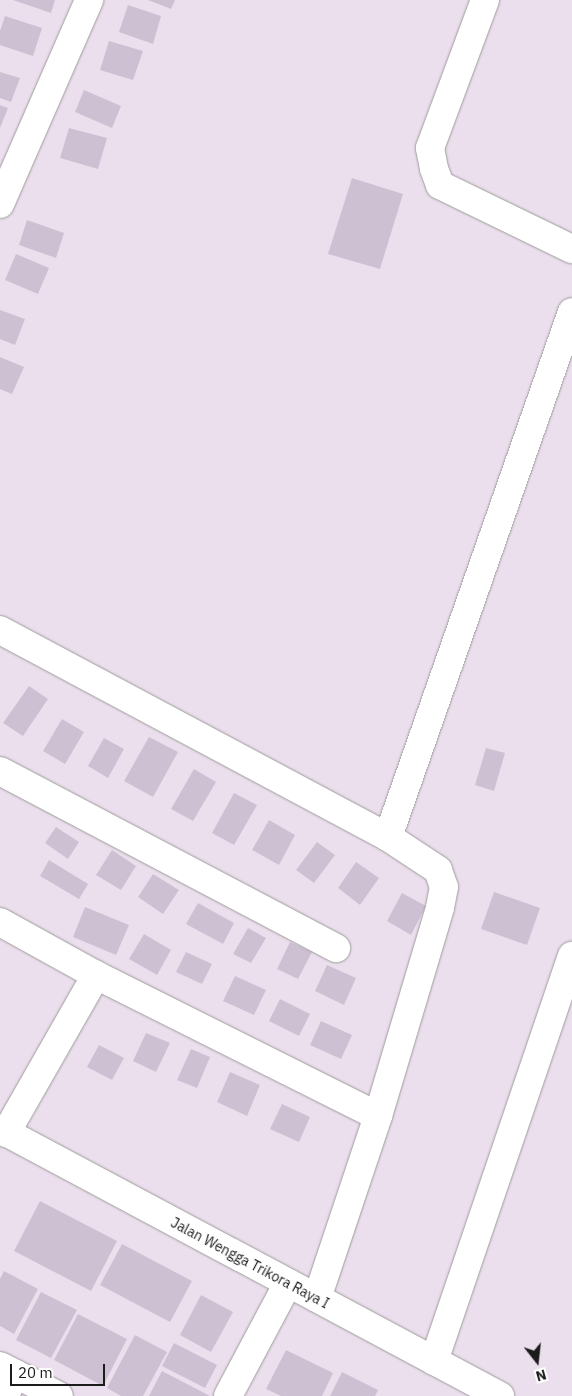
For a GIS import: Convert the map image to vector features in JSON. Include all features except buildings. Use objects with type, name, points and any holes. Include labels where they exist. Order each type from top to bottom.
[{"type":"street","points":[[3,188],[89,0]]},
{"type":"street","points":[[485,0],[430,148],[434,169],[440,185],[572,249]]},
{"type":"street","points":[[388,838],[572,312]]},
{"type":"street","points":[[0,630],[388,838],[438,870],[444,887],[440,908],[378,1116],[317,1298]]},
{"type":"street","points":[[0,771],[336,948]]},
{"type":"street","points":[[0,922],[96,975],[378,1116]]},
{"type":"street","points":[[434,1361],[572,956]]},
{"type":"street","points":[[3,1131],[96,975]]},
{"type":"street","name":"Jalan Wengga Trikora Raya I","points":[[3,1131],[500,1396]]},
{"type":"street","points":[[228,1396],[288,1283]]},
{"type":"street","points":[[7,1379],[59,1396]]}]
